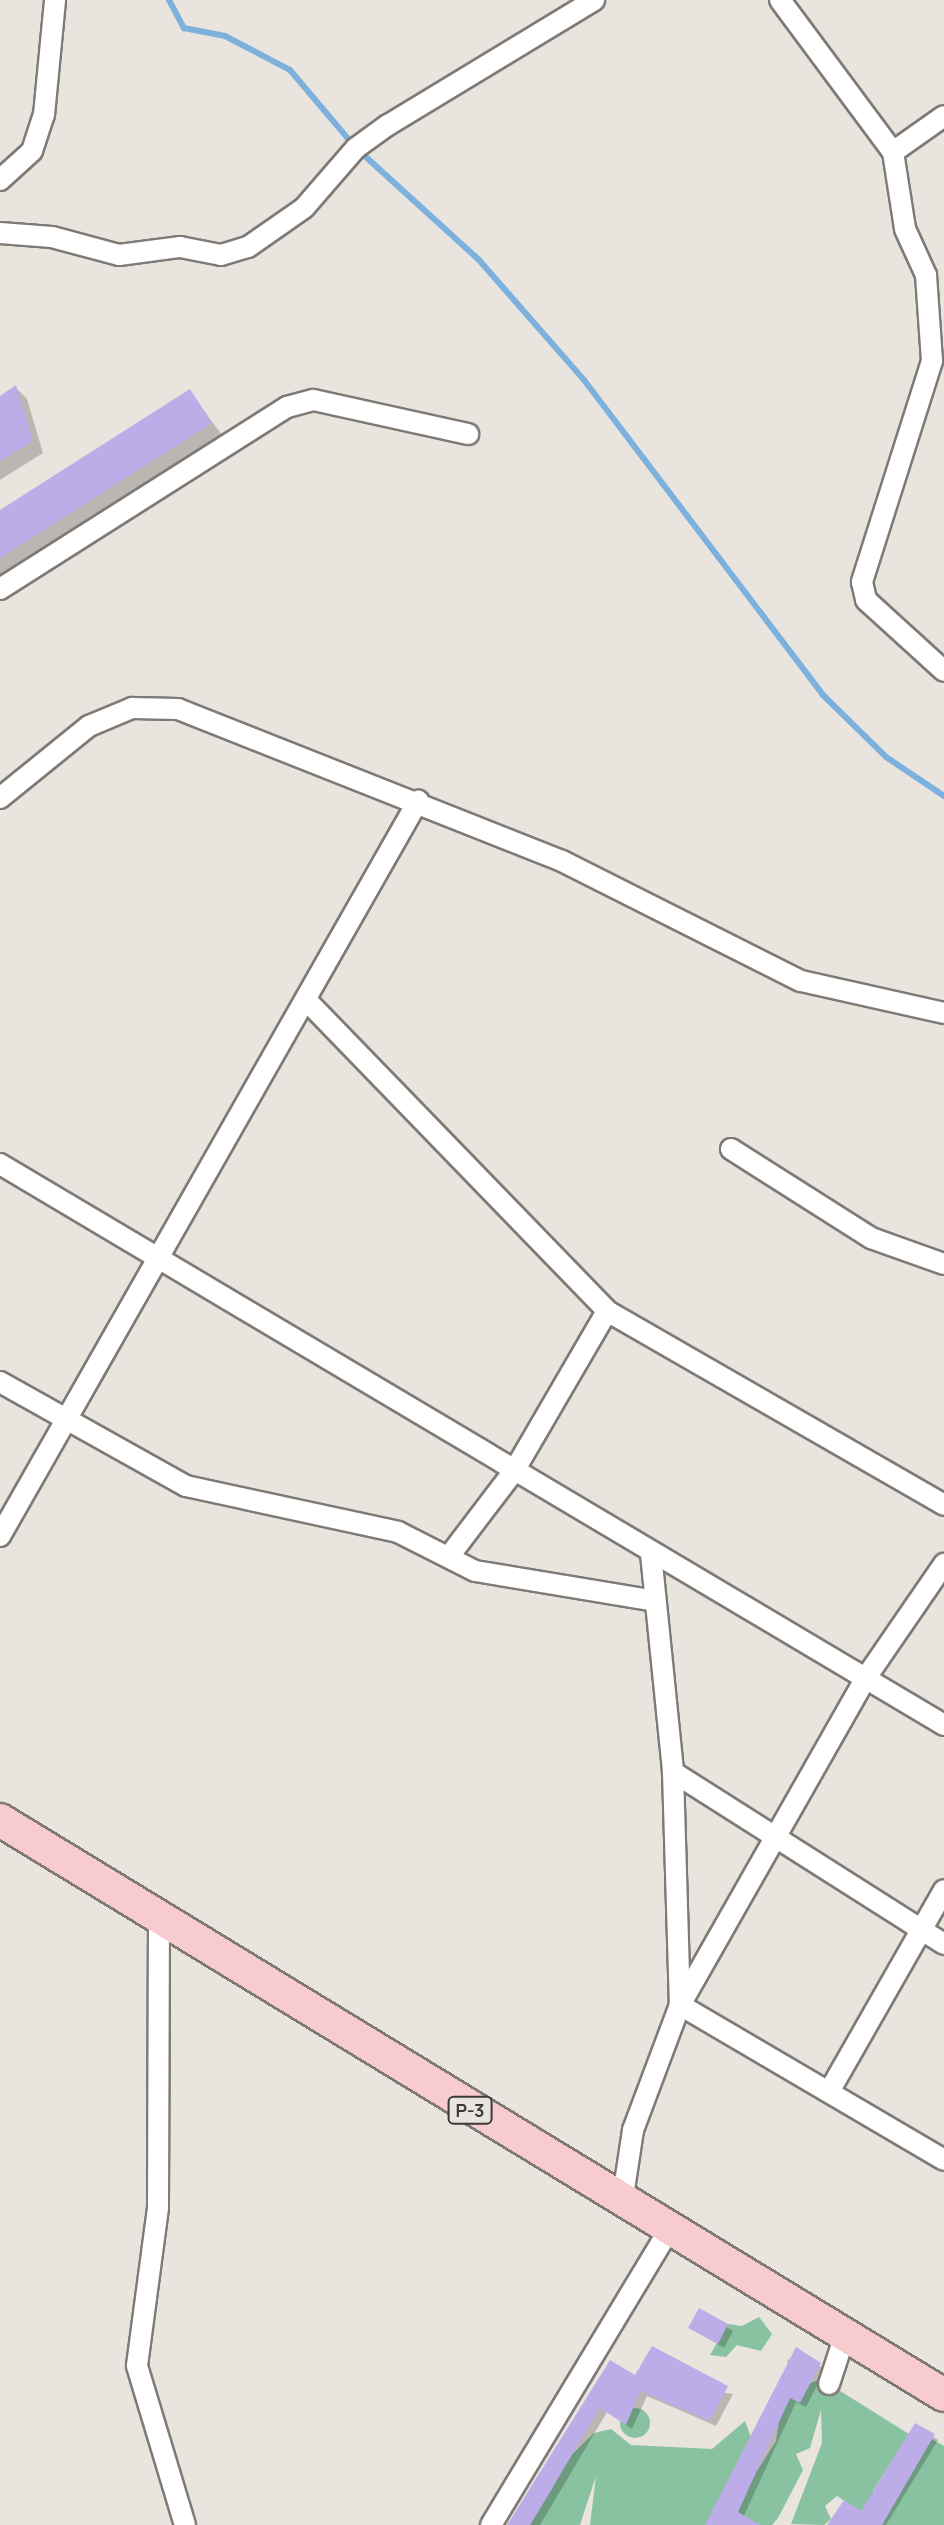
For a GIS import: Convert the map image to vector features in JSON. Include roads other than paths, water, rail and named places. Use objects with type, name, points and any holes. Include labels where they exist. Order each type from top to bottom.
[{"type":"highway","name":"P-3","points":[[0,1820],[159,1915],[622,2203],[944,2395]]},
{"type":"street","points":[[0,180],[32,151],[44,115],[55,0]]},
{"type":"street","points":[[0,233],[52,237],[119,255],[180,247],[221,255],[248,247],[304,208],[356,148],[388,125],[594,0]]},
{"type":"street","points":[[780,0],[893,152],[905,229],[926,275],[936,321],[938,369],[862,582],[866,600],[944,671]]},
{"type":"street","points":[[893,152],[944,116]]},
{"type":"street","points":[[0,589],[287,407],[313,400],[468,434]]},
{"type":"street","points":[[0,798],[89,726],[132,708],[178,709],[418,801],[576,867],[801,981],[944,1013]]},
{"type":"street","points":[[0,1536],[309,1003],[418,801]]},
{"type":"street","points":[[309,1003],[607,1311],[944,1505]]},
{"type":"street","points":[[731,1149],[871,1238],[944,1264]]},
{"type":"street","points":[[0,1164],[651,1554],[944,1725]]},
{"type":"street","points":[[450,1555],[514,1471],[607,1311]]},
{"type":"street","points":[[0,1382],[186,1486],[398,1532],[450,1555],[475,1571],[651,1600]]},
{"type":"street","points":[[651,1554],[651,1600],[673,1772],[680,2005]]},
{"type":"street","points":[[622,2203],[633,2130],[680,2005],[865,1679],[944,1564]]},
{"type":"street","points":[[673,1772],[772,1839],[944,1944]]},
{"type":"street","points":[[830,2090],[944,1890]]},
{"type":"street","points":[[159,1915],[158,2208],[137,2366],[185,2525]]},
{"type":"street","points":[[680,2005],[830,2090],[944,2160]]},
{"type":"street","points":[[491,2525],[669,2230]]},
{"type":"street","points":[[829,2384],[845,2335]]},
{"type":"waterway","points":[[169,0],[184,28],[225,36],[290,70],[356,148],[479,260],[584,380],[823,695],[886,757],[944,796]]}]
